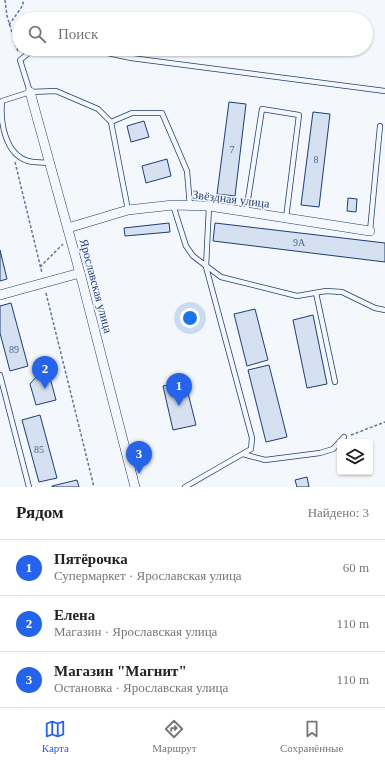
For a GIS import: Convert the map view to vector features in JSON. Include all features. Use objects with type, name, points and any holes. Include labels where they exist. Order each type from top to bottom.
[{"type":"street","name":"Ярославская улица","points":[[30,92],[80,273],[135,487]]},
{"type":"street","name":"Звёздная улица","points":[[68,228],[128,210],[173,206],[209,206],[370,231]]},
{"type":"street","points":[[0,295],[80,273]]},
{"type":"lane","points":[[25,56],[20,60],[30,92]]},
{"type":"lane","points":[[122,56],[385,91]]},
{"type":"lane","points":[[50,163],[27,161],[12,150],[5,134],[1,115],[1,101],[30,92],[56,90],[98,109],[111,122],[128,210]]},
{"type":"lane","points":[[246,212],[262,109],[269,110],[299,115],[286,218]]},
{"type":"lane","points":[[111,122],[132,113],[162,113],[187,171],[190,206]]},
{"type":"lane","points":[[370,231],[380,126]]},
{"type":"lane","points":[[173,206],[186,246],[193,256],[220,278],[297,296],[326,291],[342,292],[375,308],[385,310]]},
{"type":"lane","points":[[184,487],[251,450],[252,438],[206,267],[209,206]]},
{"type":"lane","points":[[316,293],[334,382]]},
{"type":"lane","points":[[0,375],[28,487]]},
{"type":"lane","points":[[243,454],[265,460],[320,453],[333,449],[344,437]]},
{"type":"path","points":[[5,0],[7,16],[12,35]]},
{"type":"path","points":[[18,12],[23,5],[23,0]]},
{"type":"path","points":[[9,25],[12,21]]},
{"type":"path","points":[[19,56],[20,60]]},
{"type":"path","points":[[12,150],[94,487]]},
{"type":"path","points":[[40,267],[64,242]]},
{"type":"path","points":[[344,437],[385,422]]},
{"type":"building","points":[[229,102],[246,104],[235,196],[217,194]]},
{"type":"building","points":[[313,112],[330,114],[319,207],[301,205]]},
{"type":"building","points":[[144,121],[149,137],[131,142],[127,126]]},
{"type":"building","points":[[167,159],[171,176],[146,183],[142,166]]},
{"type":"building","points":[[348,198],[357,199],[356,212],[347,211]]},
{"type":"building","points":[[169,223],[170,232],[125,236],[124,228]]},
{"type":"building","points":[[215,223],[385,243],[385,262],[213,241]]},
{"type":"building","points":[[0,250],[7,279],[0,281]]},
{"type":"building","points":[[11,303],[28,366],[10,371],[0,333],[0,306]]},
{"type":"building","points":[[255,309],[268,360],[247,366],[234,314]]},
{"type":"building","points":[[313,315],[327,384],[307,388],[293,320]]},
{"type":"building","points":[[269,365],[287,437],[266,442],[248,370]]},
{"type":"building","points":[[49,374],[56,400],[36,405],[30,384],[36,377]]},
{"type":"building","points":[[185,381],[196,425],[173,430],[163,386]]},
{"type":"building","points":[[40,415],[57,478],[39,482],[22,420]]},
{"type":"building","points":[[307,477],[309,487],[297,487],[295,480]]},
{"type":"building","points":[[77,480],[79,487],[52,487],[52,486]]},
{"type":"place","name":"Елена","points":[[45,389]]},
{"type":"place","name":"Пятёрочка","points":[[179,406]]},
{"type":"place","name":"Магазин \"Магнит\"","points":[[139,474]]}]
